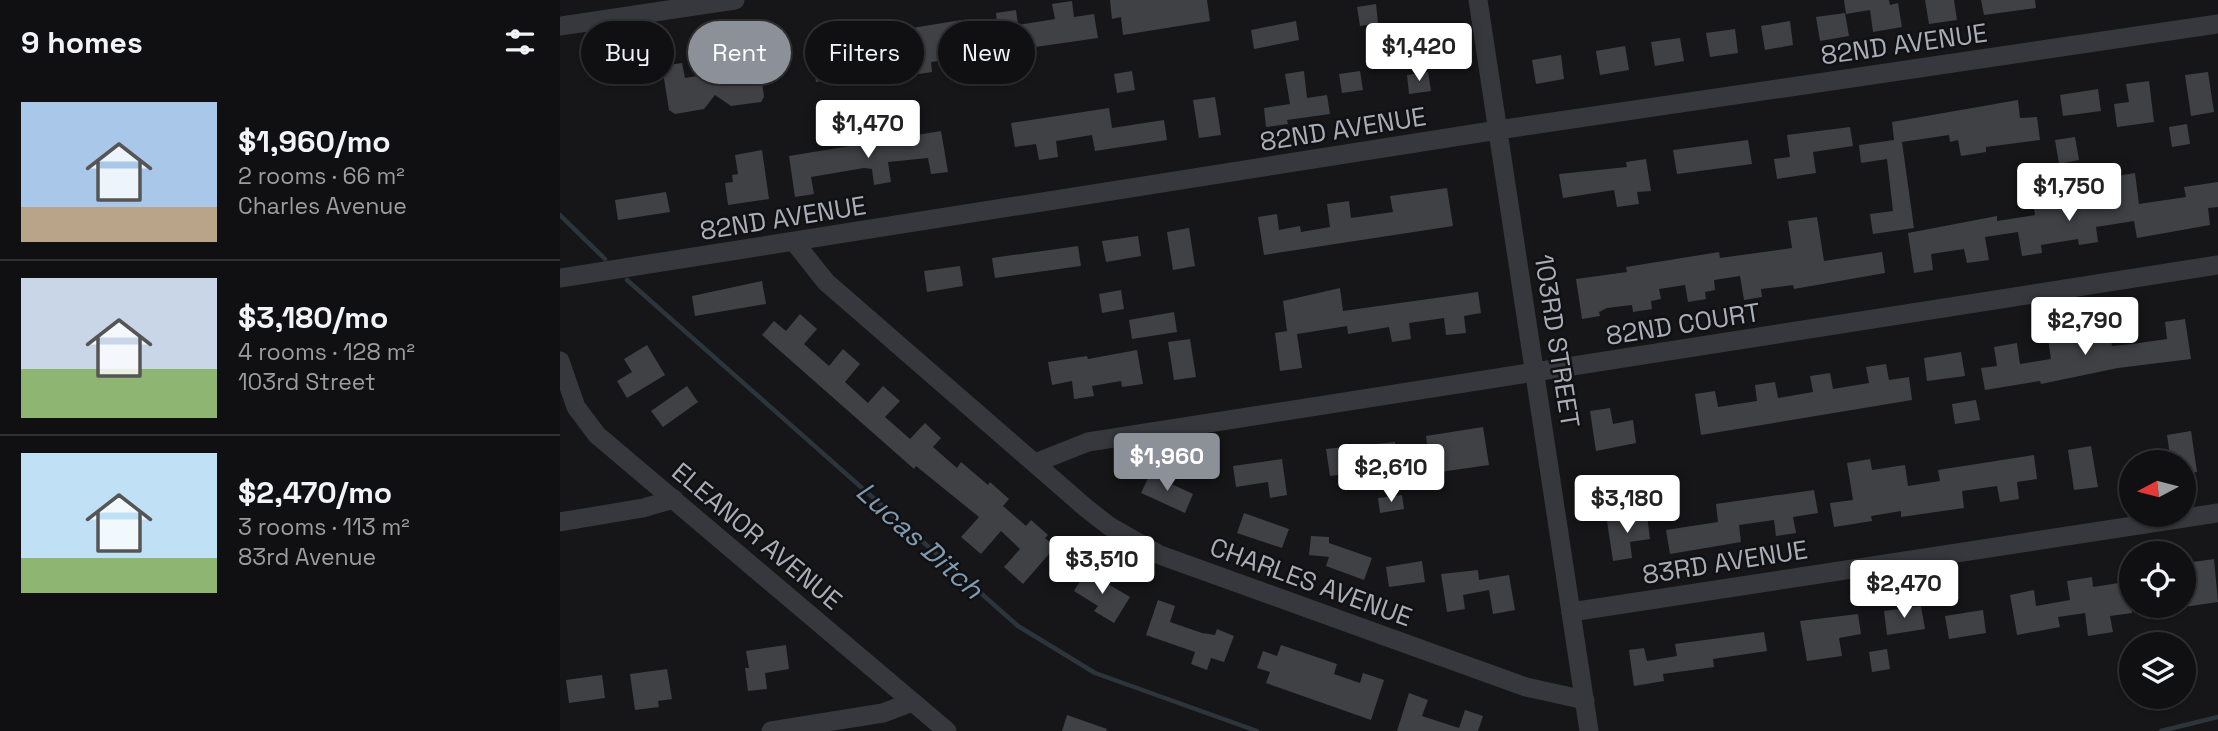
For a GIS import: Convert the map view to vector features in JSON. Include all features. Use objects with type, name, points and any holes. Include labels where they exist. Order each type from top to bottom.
[{"type":"street","points":[[560,26],[735,0]]},
{"type":"street","name":"103RD STREET","points":[[1478,0],[1589,731]]},
{"type":"street","name":"82ND AVENUE","points":[[560,278],[796,243],[1498,130],[2218,24]]},
{"type":"street","name":"CHARLES AVENUE","points":[[796,243],[826,282],[1109,526],[1160,555],[1526,687],[1585,700]]},
{"type":"street","name":"82ND COURT","points":[[1035,463],[1088,442],[2218,265]]},
{"type":"street","name":"ELEANOR AVENUE","points":[[560,361],[576,408],[597,435],[947,731]]},
{"type":"street","points":[[560,522],[643,508],[674,499]]},
{"type":"street","name":"83RD AVENUE","points":[[1571,612],[2218,513]]},
{"type":"street","points":[[771,731],[883,713],[912,702]]},
{"type":"building","points":[[1110,0],[1207,0],[1210,21],[1123,35],[1121,17],[1112,19]]},
{"type":"building","points":[[1844,0],[1889,0],[1890,5],[1898,3],[1902,27],[1873,32],[1870,10],[1846,14]]},
{"type":"building","points":[[1925,0],[1954,0],[1957,20],[1929,24]]},
{"type":"building","points":[[1981,0],[2035,0],[2036,8],[1984,15]]},
{"type":"building","points":[[1072,1],[1074,17],[1094,14],[1098,38],[1035,47],[1035,22],[1055,19],[1052,4]]},
{"type":"building","points":[[1376,4],[1378,23],[1360,26],[1357,7]]},
{"type":"building","points":[[1016,10],[1017,21],[997,21],[996,13]]},
{"type":"building","points":[[1845,13],[1849,36],[1820,41],[1816,17]]},
{"type":"building","points":[[1296,21],[1299,40],[1254,49],[1251,30]]},
{"type":"building","points":[[1790,21],[1793,45],[1765,50],[1761,26]]},
{"type":"building","points":[[938,24],[938,61],[931,62],[932,72],[924,73],[924,26]]},
{"type":"building","points":[[1735,29],[1738,53],[1710,57],[1706,33]]},
{"type":"building","points":[[1680,38],[1684,61],[1655,66],[1651,42]]},
{"type":"building","points":[[1625,46],[1629,70],[1600,75],[1596,51]]},
{"type":"building","points":[[1561,55],[1564,79],[1536,84],[1532,60]]},
{"type":"building","points":[[682,63],[685,78],[688,78],[688,84],[762,84],[764,97],[761,102],[731,106],[715,95],[704,109],[675,114],[669,110],[665,84],[674,84],[674,64]]},
{"type":"building","points":[[1132,71],[1135,90],[1117,93],[1114,74]]},
{"type":"building","points":[[1304,71],[1307,98],[1327,95],[1330,114],[1287,120],[1288,124],[1266,127],[1264,108],[1290,104],[1285,74]]},
{"type":"building","points":[[1360,71],[1363,90],[1342,93],[1339,74]]},
{"type":"building","points":[[1428,72],[1431,91],[1409,94],[1407,75]]},
{"type":"building","points":[[2208,72],[2214,112],[2191,116],[2185,75]]},
{"type":"building","points":[[2149,81],[2154,122],[2117,127],[2114,104],[2129,102],[2126,84]]},
{"type":"building","points":[[2098,89],[2101,111],[2063,116],[2060,95]]},
{"type":"building","points":[[1215,97],[1221,135],[1199,138],[1193,100]]},
{"type":"building","points":[[2018,100],[2020,118],[2037,117],[2040,140],[1986,147],[1986,152],[1961,156],[1958,140],[1950,142],[1949,135],[1902,142],[1914,228],[1873,234],[1870,214],[1893,211],[1887,159],[1861,163],[1859,145],[1894,140],[1892,122]]},
{"type":"building","points":[[1109,108],[1112,128],[1164,120],[1167,140],[1095,151],[1092,135],[1056,141],[1058,157],[1039,160],[1036,144],[1015,147],[1011,123]]},
{"type":"building","points":[[2187,124],[2190,144],[2172,147],[2169,127]]},
{"type":"building","points":[[1850,127],[1853,146],[1813,152],[1816,173],[1777,179],[1774,159],[1790,157],[1787,135]]},
{"type":"building","points":[[941,131],[948,172],[931,174],[928,158],[888,162],[891,182],[874,185],[872,169],[864,168],[811,177],[814,194],[795,197],[789,156]]},
{"type":"building","points":[[2075,137],[2079,160],[2059,164],[2055,140]]},
{"type":"building","points":[[1748,140],[1752,164],[1677,174],[1673,150]]},
{"type":"building","points":[[762,150],[769,199],[728,205],[725,183],[733,182],[732,175],[738,174],[735,155]]},
{"type":"building","points":[[1646,159],[1651,191],[1637,192],[1639,204],[1617,207],[1614,190],[1563,198],[1559,174],[1627,167],[1626,162]]},
{"type":"building","points":[[2135,173],[2139,204],[2186,197],[2184,187],[2218,182],[2218,207],[2208,208],[2210,225],[2137,238],[2134,221],[2096,227],[2098,242],[2079,245],[2078,239],[2041,245],[2042,253],[2022,256],[2018,232],[1985,237],[1989,260],[1967,263],[1964,249],[1931,254],[1933,270],[1914,273],[1908,233],[1997,216],[1997,221],[2035,215],[2033,202],[2052,199],[2054,208],[2120,197],[2117,176]]},
{"type":"building","points":[[1447,188],[1453,226],[1264,255],[1258,217],[1277,214],[1279,230],[1300,226],[1301,232],[1330,227],[1327,204],[1349,201],[1351,218],[1393,212],[1390,196]]},
{"type":"building","points":[[666,192],[670,212],[618,220],[615,200]]},
{"type":"building","points":[[1817,217],[1824,261],[1882,252],[1885,273],[1794,289],[1793,285],[1761,289],[1762,297],[1744,300],[1740,276],[1714,280],[1715,290],[1705,292],[1706,299],[1688,302],[1685,285],[1659,289],[1661,299],[1651,301],[1652,309],[1633,312],[1632,305],[1607,308],[1599,312],[1600,316],[1582,319],[1576,279],[1627,272],[1626,267],[1719,252],[1720,258],[1792,248],[1788,221]]},
{"type":"building","points":[[1189,228],[1195,266],[1173,270],[1167,232]]},
{"type":"building","points":[[1138,236],[1141,256],[1106,262],[1102,241]]},
{"type":"building","points":[[1078,246],[1081,266],[995,278],[992,258]]},
{"type":"building","points":[[960,266],[963,286],[927,292],[924,271]]},
{"type":"building","points":[[762,281],[766,304],[695,316],[692,296]]},
{"type":"building","points":[[1340,288],[1343,311],[1478,292],[1481,313],[1464,316],[1466,333],[1446,335],[1444,318],[1409,323],[1411,339],[1392,342],[1389,327],[1348,334],[1347,326],[1297,334],[1302,368],[1280,371],[1275,333],[1287,331],[1283,301]]},
{"type":"building","points":[[1121,290],[1124,309],[1102,313],[1099,294]]},
{"type":"building","points":[[1174,312],[1177,332],[1132,339],[1129,320]]},
{"type":"building","points":[[800,314],[817,329],[804,344],[829,366],[843,349],[860,364],[845,382],[868,403],[883,386],[900,401],[885,417],[910,439],[925,423],[941,438],[933,447],[957,468],[961,462],[988,485],[990,482],[1009,499],[1003,506],[1026,526],[1031,520],[1048,535],[1045,538],[1055,547],[1023,584],[1004,567],[1020,549],[1001,531],[981,554],[961,537],[979,517],[916,466],[914,469],[762,335],[774,321],[786,331]]},
{"type":"building","points":[[2185,319],[2191,359],[2118,368],[2041,384],[2040,381],[1985,390],[1981,368],[1997,366],[1994,347],[2017,343],[2020,364],[2051,359],[2048,339],[2109,330],[2112,346],[2167,339],[2165,322]]},
{"type":"building","points":[[1190,339],[1196,377],[1174,380],[1168,342]]},
{"type":"building","points":[[647,345],[665,375],[627,398],[617,381],[632,372],[624,359]]},
{"type":"building","points":[[1137,350],[1143,384],[1122,387],[1121,381],[1092,386],[1094,396],[1074,399],[1072,381],[1052,385],[1048,362],[1087,356],[1088,359]]},
{"type":"building","points":[[1961,352],[1965,376],[1927,381],[1924,358]]},
{"type":"building","points":[[1886,364],[1889,380],[1909,377],[1912,400],[1701,435],[1695,394],[1715,391],[1718,407],[1757,401],[1755,385],[1775,382],[1778,398],[1813,392],[1810,376],[1830,373],[1833,389],[1869,383],[1866,367]]},
{"type":"building","points":[[687,386],[698,402],[663,427],[651,411]]},
{"type":"building","points":[[1976,400],[1980,420],[1955,424],[1952,404]]},
{"type":"building","points":[[1610,408],[1613,424],[1633,420],[1636,443],[1596,451],[1590,411]]},
{"type":"building","points":[[1483,427],[1489,465],[1412,476],[1409,455],[1428,451],[1426,436]]},
{"type":"building","points":[[2191,431],[2194,450],[2169,450],[2167,435]]},
{"type":"building","points":[[1395,442],[1397,461],[1358,467],[1359,472],[1330,476],[1326,449]]},
{"type":"building","points":[[2091,446],[2098,487],[2074,490],[2068,450]]},
{"type":"building","points":[[2034,455],[2037,479],[2017,482],[2019,499],[2000,502],[1997,486],[1962,491],[1964,508],[1901,517],[1901,511],[1871,516],[1872,521],[1834,527],[1830,503],[1853,500],[1847,463],[1870,459],[1872,470],[1905,465],[1908,486],[1940,481],[1938,470]]},
{"type":"building","points":[[1282,459],[1287,495],[1270,498],[1268,482],[1236,487],[1233,466]]},
{"type":"building","points":[[1150,474],[1193,494],[1185,513],[1141,493]]},
{"type":"building","points":[[1814,490],[1818,513],[1793,517],[1796,533],[1776,536],[1774,520],[1739,525],[1741,542],[1670,554],[1666,530],[1718,522],[1716,504]]},
{"type":"building","points":[[1402,495],[1404,509],[1380,513],[1378,498]]},
{"type":"building","points":[[1244,513],[1289,529],[1282,548],[1237,533]]},
{"type":"building","points":[[1647,515],[1650,539],[1630,542],[1632,558],[1613,561],[1607,521]]},
{"type":"building","points":[[1311,536],[1329,537],[1329,543],[1372,558],[1364,580],[1326,566],[1329,557],[1309,555]]},
{"type":"building","points":[[2214,559],[2218,602],[2196,605],[2196,562]]},
{"type":"building","points":[[1422,561],[1425,582],[1389,587],[1386,567]]},
{"type":"building","points":[[1478,570],[1479,580],[1509,575],[1515,610],[1493,614],[1489,590],[1463,595],[1465,609],[1447,612],[1441,574]]},
{"type":"building","points":[[1086,571],[1130,597],[1114,623],[1094,611],[1098,606],[1074,591]]},
{"type":"building","points":[[2092,577],[2093,587],[2119,583],[2119,615],[2110,616],[2113,632],[2088,636],[2085,613],[2058,617],[2060,627],[2017,635],[2010,595],[2034,590],[2036,606],[2070,600],[2067,581]]},
{"type":"building","points":[[1158,600],[1175,606],[1170,622],[1202,633],[1215,635],[1217,629],[1234,636],[1224,662],[1211,658],[1207,670],[1191,664],[1195,652],[1146,635]]},
{"type":"building","points":[[1921,606],[1925,629],[1887,635],[1884,611]]},
{"type":"building","points":[[1983,610],[1986,633],[1949,639],[1945,616]]},
{"type":"building","points":[[1858,614],[1861,634],[1839,638],[1842,656],[1807,661],[1800,621]]},
{"type":"building","points":[[1764,632],[1767,651],[1713,659],[1714,667],[1663,674],[1664,681],[1634,686],[1629,650],[1644,648],[1647,661],[1677,656],[1675,644]]},
{"type":"building","points":[[786,645],[789,669],[765,673],[767,689],[748,691],[745,668],[749,668],[746,651]]},
{"type":"building","points":[[1281,645],[1337,664],[1334,674],[1360,683],[1363,673],[1384,680],[1371,720],[1266,683],[1270,672],[1257,668],[1263,651],[1277,656]]},
{"type":"building","points":[[1887,649],[1890,669],[1872,672],[1869,652]]},
{"type":"building","points":[[667,669],[672,699],[658,701],[659,707],[635,710],[630,674]]},
{"type":"building","points":[[602,675],[605,698],[569,703],[566,680]]},
{"type":"building","points":[[1409,693],[1428,700],[1422,716],[1459,728],[1465,710],[1483,716],[1478,731],[1397,731]]},
{"type":"building","points":[[1067,715],[1107,729],[1062,731]]},
{"type":"waterway","name":"Lucas Ditch","points":[[560,215],[605,259]]},
{"type":"waterway","name":"Lucas Ditch","points":[[627,280],[1018,626],[1095,673],[1257,731]]},
{"type":"waterway","name":"Lucas Ditch","points":[[2161,731],[2218,717]]}]
